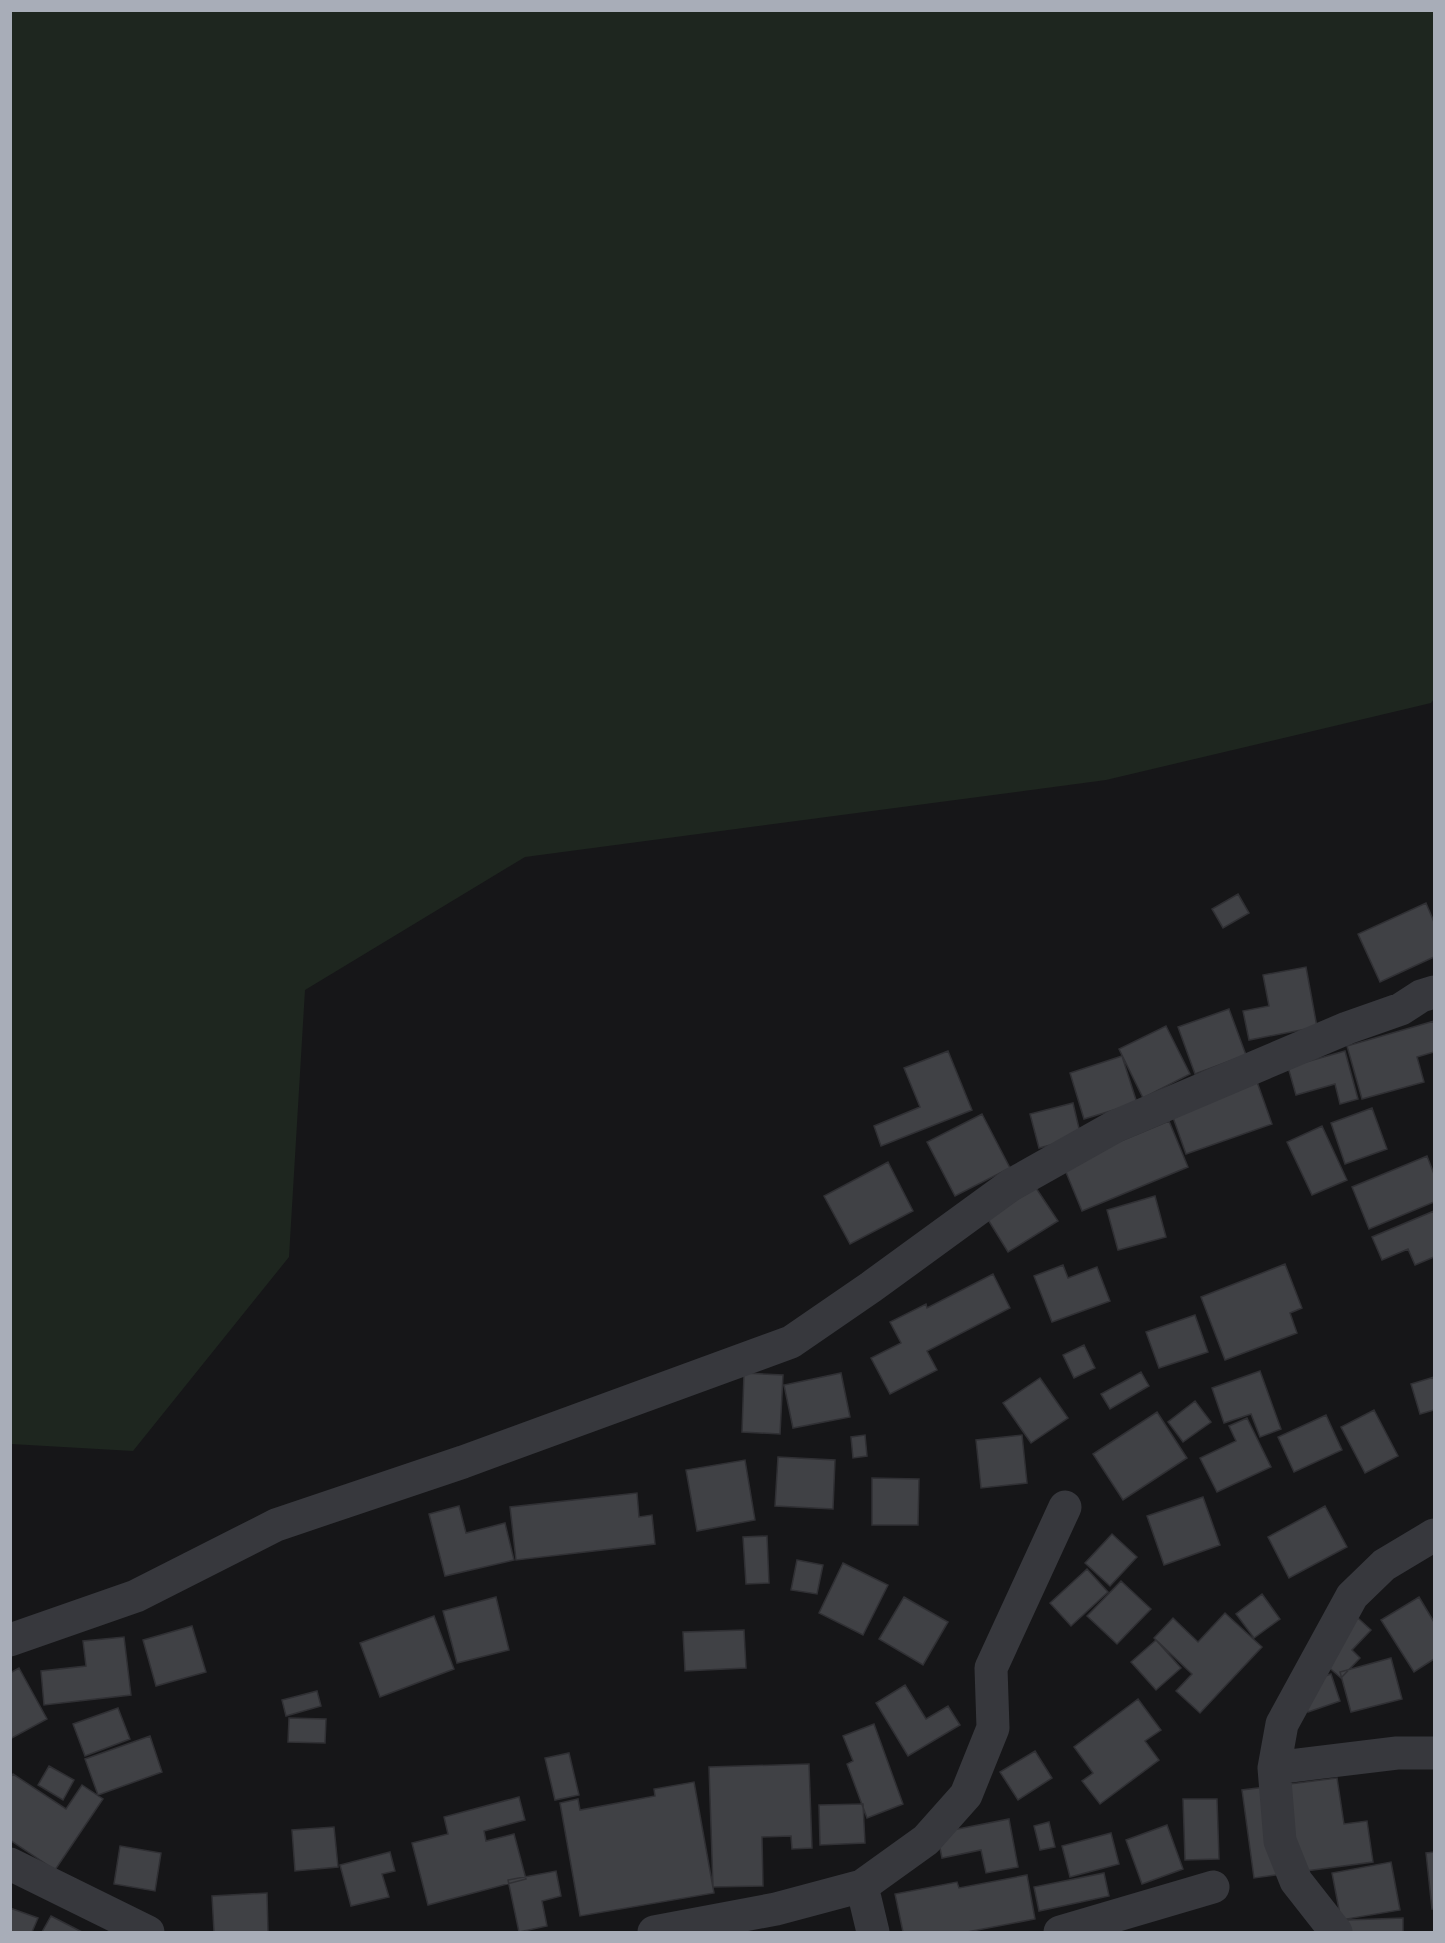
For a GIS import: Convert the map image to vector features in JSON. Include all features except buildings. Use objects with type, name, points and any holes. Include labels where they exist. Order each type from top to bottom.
[{"type":"street","points":[[10,1640],[136,1596],[276,1525],[463,1461],[791,1342],[1011,1185],[1116,1126],[1347,1028],[1401,1009],[1421,996],[1434,992]]},
{"type":"street","points":[[654,1932],[776,1909],[862,1886],[926,1840],[966,1795],[993,1728],[991,1668],[1065,1507]]},
{"type":"street","points":[[1336,1932],[1296,1881],[1280,1841],[1274,1768],[1282,1724],[1352,1596],[1384,1564],[1434,1535]]},
{"type":"street","points":[[1274,1768],[1397,1753],[1434,1753]]},
{"type":"street","points":[[10,1864],[148,1932]]},
{"type":"street","points":[[862,1886],[873,1932]]},
{"type":"street","points":[[1060,1932],[1214,1887]]},
{"type":"shaded area","points":[[10,11],[1434,11],[1434,699],[1431,703],[1106,780],[525,857],[305,990],[289,1257],[133,1451],[11,1444]]}]
